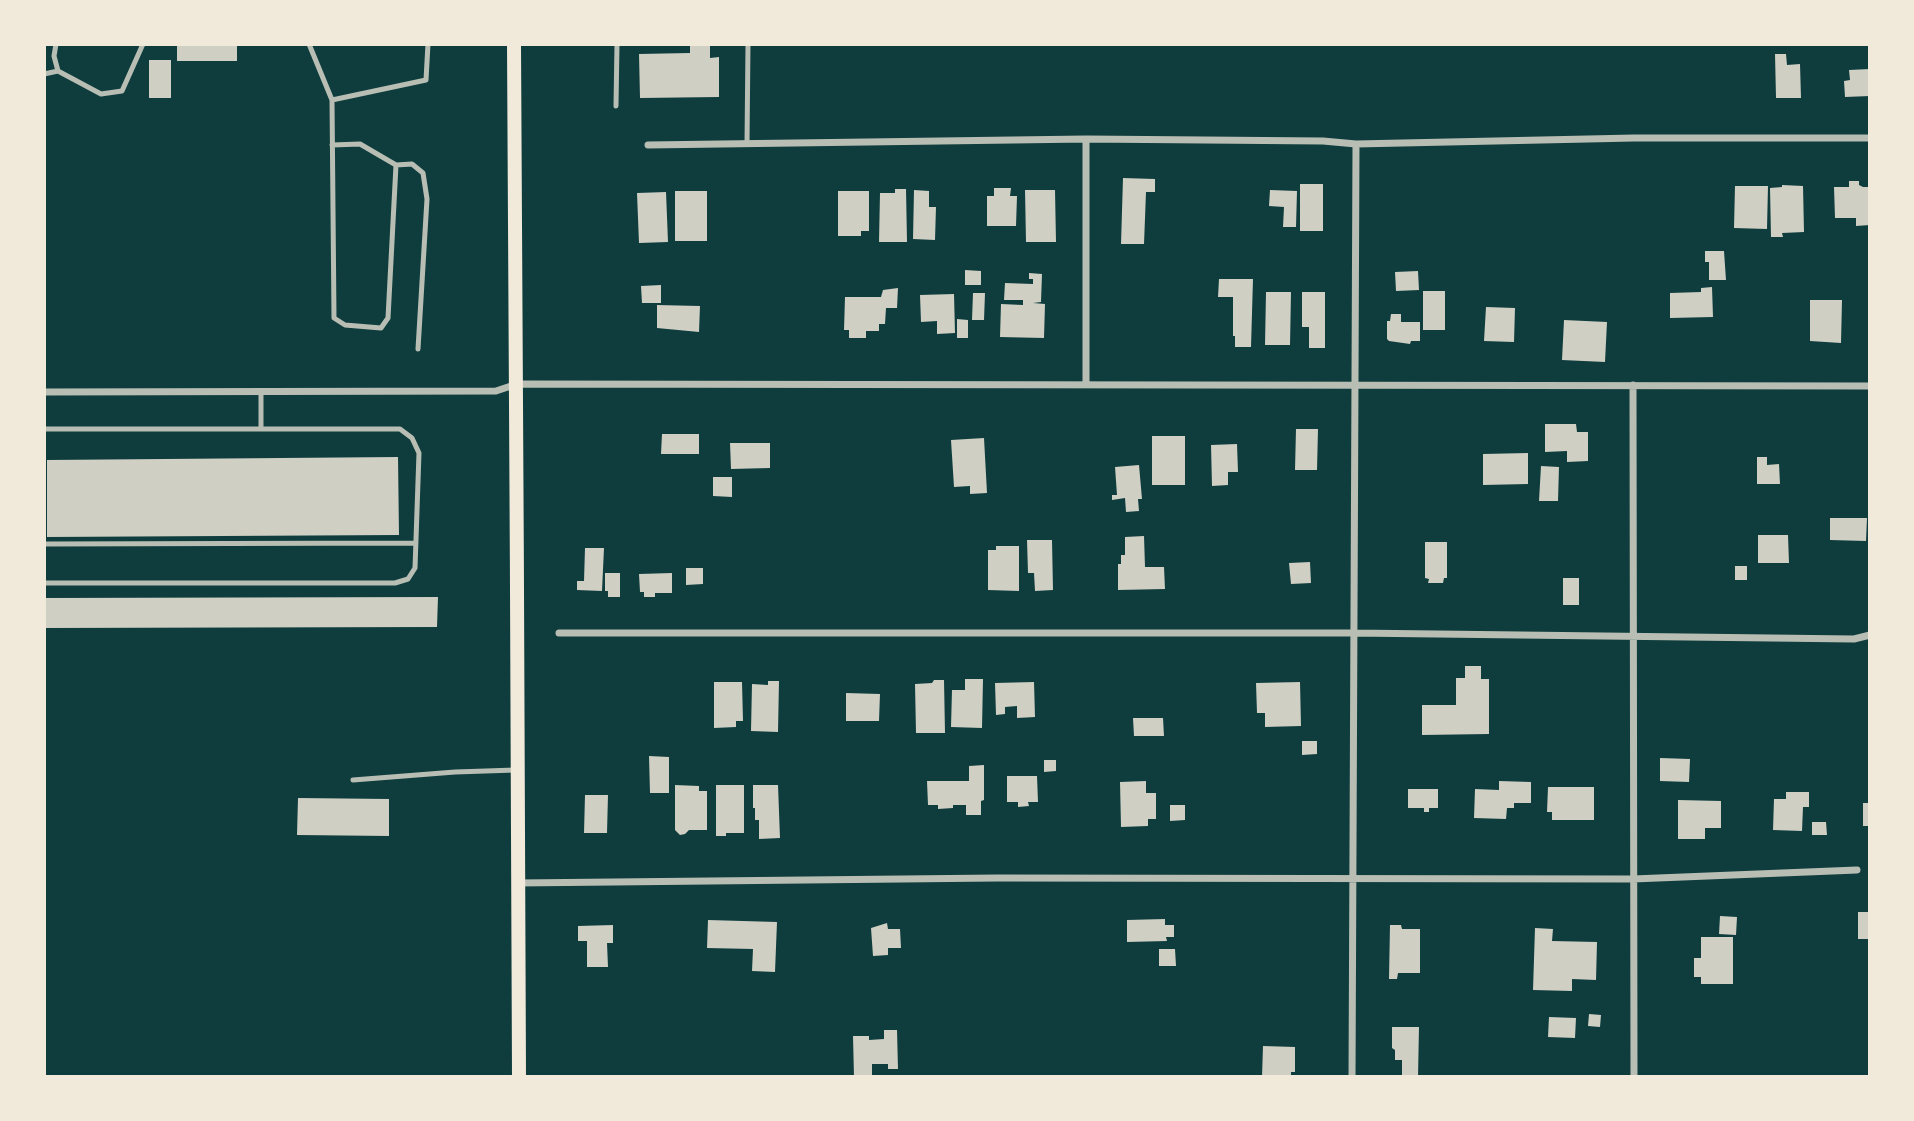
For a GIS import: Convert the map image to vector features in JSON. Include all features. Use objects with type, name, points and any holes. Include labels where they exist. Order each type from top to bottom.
[{"type":"main road","points":[[514,44],[519,1077]]},
{"type":"street","points":[[648,145],[1086,139],[1323,141],[1356,144],[1634,138],[1870,138]]},
{"type":"street","points":[[1086,139],[1086,384]]},
{"type":"street","points":[[1352,1077],[1356,144]]},
{"type":"street","points":[[44,392],[496,391],[516,384],[1870,386]]},
{"type":"street","points":[[1633,384],[1634,1077]]},
{"type":"street","points":[[559,634],[1353,632],[1854,639],[1870,635]]},
{"type":"street","points":[[517,883],[997,878],[1633,880],[1857,870]]},
{"type":"lane","points":[[56,44],[54,56],[58,71]]},
{"type":"lane","points":[[44,74],[58,71],[101,94],[122,90],[143,44]]},
{"type":"lane","points":[[309,44],[331,100],[334,318],[345,325],[382,328],[388,318],[396,165]]},
{"type":"lane","points":[[331,100],[426,80],[428,44]]},
{"type":"lane","points":[[616,106],[617,44]]},
{"type":"lane","points":[[747,144],[748,44]]},
{"type":"lane","points":[[332,145],[360,144],[396,165],[412,164],[423,173],[427,199],[418,349]]},
{"type":"lane","points":[[261,393],[261,429]]},
{"type":"lane","points":[[44,429],[400,429],[412,438],[419,453],[415,568],[408,579],[395,583],[44,583]]},
{"type":"lane","points":[[44,544],[416,543]]},
{"type":"lane","points":[[353,780],[516,770]]},
{"type":"building","points":[[177,44],[237,44],[237,61],[177,61]]},
{"type":"building","points":[[690,44],[710,44],[710,58],[719,57],[719,97],[640,98],[639,54],[690,53]]},
{"type":"building","points":[[1775,54],[1786,54],[1787,65],[1800,64],[1801,98],[1776,98]]},
{"type":"building","points":[[149,60],[171,60],[171,98],[149,98]]},
{"type":"building","points":[[1870,69],[1870,96],[1845,97],[1844,81],[1850,80],[1849,70]]},
{"type":"building","points":[[1123,178],[1155,179],[1155,192],[1146,192],[1144,244],[1121,244]]},
{"type":"building","points":[[1849,181],[1859,181],[1859,185],[1870,187],[1870,225],[1856,226],[1856,218],[1835,218],[1834,187],[1849,187]]},
{"type":"building","points":[[1300,184],[1323,184],[1323,231],[1300,231]]},
{"type":"building","points":[[1782,185],[1803,186],[1804,232],[1782,233],[1783,237],[1771,237],[1770,188]]},
{"type":"building","points":[[1735,186],[1768,186],[1767,229],[1734,228]]},
{"type":"building","points":[[994,188],[1011,188],[1010,196],[1017,196],[1016,226],[987,226],[987,196],[994,196]]},
{"type":"building","points":[[895,189],[906,189],[907,242],[879,242],[880,193],[895,193]]},
{"type":"building","points":[[914,190],[929,191],[929,207],[936,207],[935,240],[913,239]]},
{"type":"building","points":[[1025,190],[1055,190],[1056,242],[1026,242]]},
{"type":"building","points":[[1270,190],[1297,191],[1296,227],[1283,227],[1284,207],[1269,206]]},
{"type":"building","points":[[675,191],[707,191],[707,241],[675,241]]},
{"type":"building","points":[[838,191],[869,191],[869,231],[861,231],[861,236],[838,236]]},
{"type":"building","points":[[666,192],[668,242],[639,243],[637,193]]},
{"type":"building","points":[[1705,251],[1724,251],[1726,280],[1709,280],[1709,262],[1705,262]]},
{"type":"building","points":[[965,270],[981,271],[981,285],[965,285]]},
{"type":"building","points":[[1418,271],[1419,290],[1396,291],[1395,272]]},
{"type":"building","points":[[1029,273],[1042,274],[1041,302],[1033,303],[1045,304],[1044,338],[1000,337],[1001,304],[1023,305],[1023,300],[1004,300],[1005,283],[1033,284]]},
{"type":"building","points":[[1219,279],[1253,279],[1251,347],[1235,347],[1233,297],[1218,297]]},
{"type":"building","points":[[661,285],[661,303],[642,303],[641,286]]},
{"type":"building","points":[[1712,287],[1713,317],[1670,318],[1670,293],[1701,292],[1701,288]]},
{"type":"building","points":[[898,288],[897,308],[886,308],[885,324],[879,324],[879,331],[866,331],[866,338],[849,338],[849,330],[844,330],[845,297],[881,297],[883,290]]},
{"type":"building","points":[[1423,291],[1445,291],[1445,330],[1423,330]]},
{"type":"building","points":[[1266,292],[1291,292],[1290,345],[1265,345]]},
{"type":"building","points":[[1302,292],[1325,292],[1325,348],[1309,348],[1309,327],[1302,327]]},
{"type":"building","points":[[973,293],[985,293],[984,320],[972,320]]},
{"type":"building","points":[[954,294],[955,333],[937,334],[937,321],[921,322],[920,295]]},
{"type":"building","points":[[1810,300],[1842,300],[1841,343],[1810,341]]},
{"type":"building","points":[[657,305],[700,306],[699,332],[657,328]]},
{"type":"building","points":[[1486,307],[1515,308],[1514,342],[1484,341]]},
{"type":"building","points":[[1391,314],[1401,314],[1401,322],[1420,322],[1420,341],[1411,341],[1410,344],[1389,341],[1387,321],[1390,321]]},
{"type":"building","points":[[957,319],[968,320],[968,338],[957,338]]},
{"type":"building","points":[[1564,320],[1607,322],[1605,362],[1562,360]]},
{"type":"building","points":[[1545,424],[1576,424],[1577,432],[1588,432],[1588,461],[1567,462],[1567,451],[1545,452]]},
{"type":"building","points":[[1296,429],[1318,429],[1317,470],[1295,470]]},
{"type":"building","points":[[662,434],[699,434],[699,454],[661,454]]},
{"type":"building","points":[[1152,436],[1185,436],[1185,485],[1152,485]]},
{"type":"building","points":[[984,438],[987,493],[970,494],[970,486],[954,487],[951,440]]},
{"type":"building","points":[[730,443],[770,443],[770,468],[731,469]]},
{"type":"building","points":[[1237,444],[1238,472],[1228,472],[1228,485],[1212,486],[1211,445]]},
{"type":"building","points":[[1528,453],[1528,484],[1483,485],[1483,454]]},
{"type":"building","points":[[398,457],[399,535],[47,537],[47,460]]},
{"type":"building","points":[[1757,457],[1767,457],[1767,465],[1779,464],[1780,484],[1757,484]]},
{"type":"building","points":[[1139,465],[1142,499],[1138,499],[1139,511],[1126,512],[1125,498],[1112,500],[1112,495],[1117,495],[1115,467]]},
{"type":"building","points":[[1541,466],[1559,467],[1558,501],[1539,501]]},
{"type":"building","points":[[713,477],[732,477],[732,497],[713,496]]},
{"type":"building","points":[[1830,518],[1867,518],[1866,541],[1830,540]]},
{"type":"building","points":[[1758,535],[1788,535],[1789,563],[1758,563]]},
{"type":"building","points":[[1144,536],[1145,567],[1164,567],[1165,589],[1118,590],[1118,564],[1121,564],[1121,555],[1125,555],[1125,537]]},
{"type":"building","points":[[1027,540],[1052,540],[1053,590],[1035,591],[1034,573],[1028,573]]},
{"type":"building","points":[[1425,542],[1447,542],[1447,578],[1444,578],[1443,583],[1428,583],[1429,579],[1425,578]]},
{"type":"building","points":[[996,546],[1019,546],[1019,591],[988,590],[988,550],[996,550]]},
{"type":"building","points":[[585,548],[604,548],[602,591],[577,590],[577,581],[584,581]]},
{"type":"building","points":[[1310,562],[1311,583],[1291,584],[1289,563]]},
{"type":"building","points":[[1735,566],[1747,566],[1747,580],[1735,580]]},
{"type":"building","points":[[686,568],[703,568],[703,584],[686,585]]},
{"type":"building","points":[[605,573],[620,573],[620,597],[608,597],[608,591],[605,591]]},
{"type":"building","points":[[672,573],[672,593],[655,593],[655,597],[644,597],[644,592],[640,592],[639,574]]},
{"type":"building","points":[[1563,578],[1579,578],[1579,605],[1563,605]]},
{"type":"building","points":[[438,597],[437,627],[44,628],[44,598]]},
{"type":"building","points":[[1465,666],[1481,666],[1481,679],[1489,679],[1489,734],[1422,735],[1422,705],[1456,705],[1456,678],[1465,678]]},
{"type":"building","points":[[965,679],[983,679],[982,728],[951,727],[952,690],[965,690]]},
{"type":"building","points":[[934,680],[944,680],[945,733],[916,733],[915,684],[932,683]]},
{"type":"building","points":[[768,681],[779,681],[778,732],[751,731],[752,684],[768,685]]},
{"type":"building","points":[[714,682],[742,682],[743,721],[736,721],[736,727],[714,728]]},
{"type":"building","points":[[1034,682],[1035,717],[1017,718],[1017,706],[1005,707],[1005,714],[996,715],[995,683]]},
{"type":"building","points":[[1300,682],[1301,726],[1265,727],[1265,713],[1257,713],[1256,683]]},
{"type":"building","points":[[846,693],[880,694],[879,721],[846,721]]},
{"type":"building","points":[[1133,718],[1163,718],[1164,736],[1134,736]]},
{"type":"building","points":[[1302,741],[1317,741],[1317,754],[1302,755]]},
{"type":"building","points":[[649,756],[669,757],[669,793],[650,793]]},
{"type":"building","points":[[1660,758],[1690,759],[1689,782],[1660,781]]},
{"type":"building","points":[[1044,760],[1056,760],[1056,771],[1044,772]]},
{"type":"building","points":[[984,765],[981,815],[966,815],[966,805],[938,809],[938,805],[928,805],[927,781],[969,781],[969,766]]},
{"type":"building","points":[[1007,776],[1037,776],[1038,802],[1028,802],[1029,806],[1018,807],[1018,802],[1007,802]]},
{"type":"building","points":[[1146,781],[1146,793],[1156,793],[1156,819],[1148,819],[1148,826],[1121,827],[1120,782]]},
{"type":"building","points":[[1499,781],[1531,782],[1531,803],[1514,803],[1514,808],[1507,808],[1506,819],[1474,818],[1475,789],[1499,790]]},
{"type":"building","points":[[675,785],[699,786],[699,791],[707,791],[707,830],[689,830],[680,835],[675,830]]},
{"type":"building","points":[[716,785],[744,785],[744,833],[716,836]]},
{"type":"building","points":[[753,785],[778,785],[780,838],[759,839],[759,820],[755,820],[753,808]]},
{"type":"building","points":[[1548,787],[1594,787],[1594,820],[1552,820],[1552,812],[1547,812]]},
{"type":"building","points":[[1408,789],[1438,789],[1438,808],[1429,808],[1429,812],[1424,812],[1424,808],[1408,808]]},
{"type":"building","points":[[1786,792],[1809,792],[1809,807],[1803,807],[1802,831],[1773,830],[1774,799],[1786,799]]},
{"type":"building","points":[[585,795],[608,795],[607,833],[584,833]]},
{"type":"building","points":[[298,798],[389,799],[389,836],[297,835]]},
{"type":"building","points":[[1678,800],[1721,801],[1721,828],[1705,828],[1705,839],[1678,839]]},
{"type":"building","points":[[1863,803],[1870,803],[1870,826],[1863,826]]},
{"type":"building","points":[[1170,805],[1185,805],[1185,820],[1170,821]]},
{"type":"building","points":[[1812,822],[1826,822],[1827,835],[1812,835]]},
{"type":"building","points":[[1858,912],[1870,912],[1870,939],[1858,939]]},
{"type":"building","points":[[1720,916],[1737,917],[1736,935],[1719,934]]},
{"type":"building","points":[[1165,919],[1165,925],[1174,925],[1174,937],[1166,937],[1167,941],[1127,942],[1127,920]]},
{"type":"building","points":[[708,920],[777,922],[775,972],[752,971],[753,949],[707,948]]},
{"type":"building","points":[[887,923],[888,929],[900,929],[901,948],[888,948],[888,955],[873,956],[871,928]]},
{"type":"building","points":[[613,925],[613,943],[607,943],[608,967],[587,967],[587,941],[578,941],[578,926]]},
{"type":"building","points":[[1390,925],[1401,925],[1402,929],[1420,929],[1420,973],[1398,973],[1397,979],[1389,979]]},
{"type":"building","points":[[1535,928],[1553,929],[1552,941],[1597,942],[1596,980],[1572,979],[1572,991],[1533,990]]},
{"type":"building","points":[[1701,937],[1733,937],[1733,984],[1701,984],[1701,977],[1694,977],[1694,958],[1701,958]]},
{"type":"building","points":[[1159,949],[1175,949],[1176,966],[1159,966]]},
{"type":"building","points":[[1589,1014],[1601,1015],[1600,1027],[1588,1026]]},
{"type":"building","points":[[1549,1017],[1576,1018],[1575,1038],[1548,1037]]},
{"type":"building","points":[[1392,1027],[1419,1027],[1418,1077],[1402,1077],[1402,1060],[1395,1060],[1395,1050],[1392,1048]]},
{"type":"building","points":[[884,1030],[897,1030],[898,1069],[888,1069],[888,1064],[872,1064],[872,1077],[854,1077],[853,1036],[869,1036],[869,1040],[884,1039]]},
{"type":"building","points":[[1263,1046],[1295,1047],[1295,1072],[1291,1072],[1291,1077],[1262,1077]]}]
